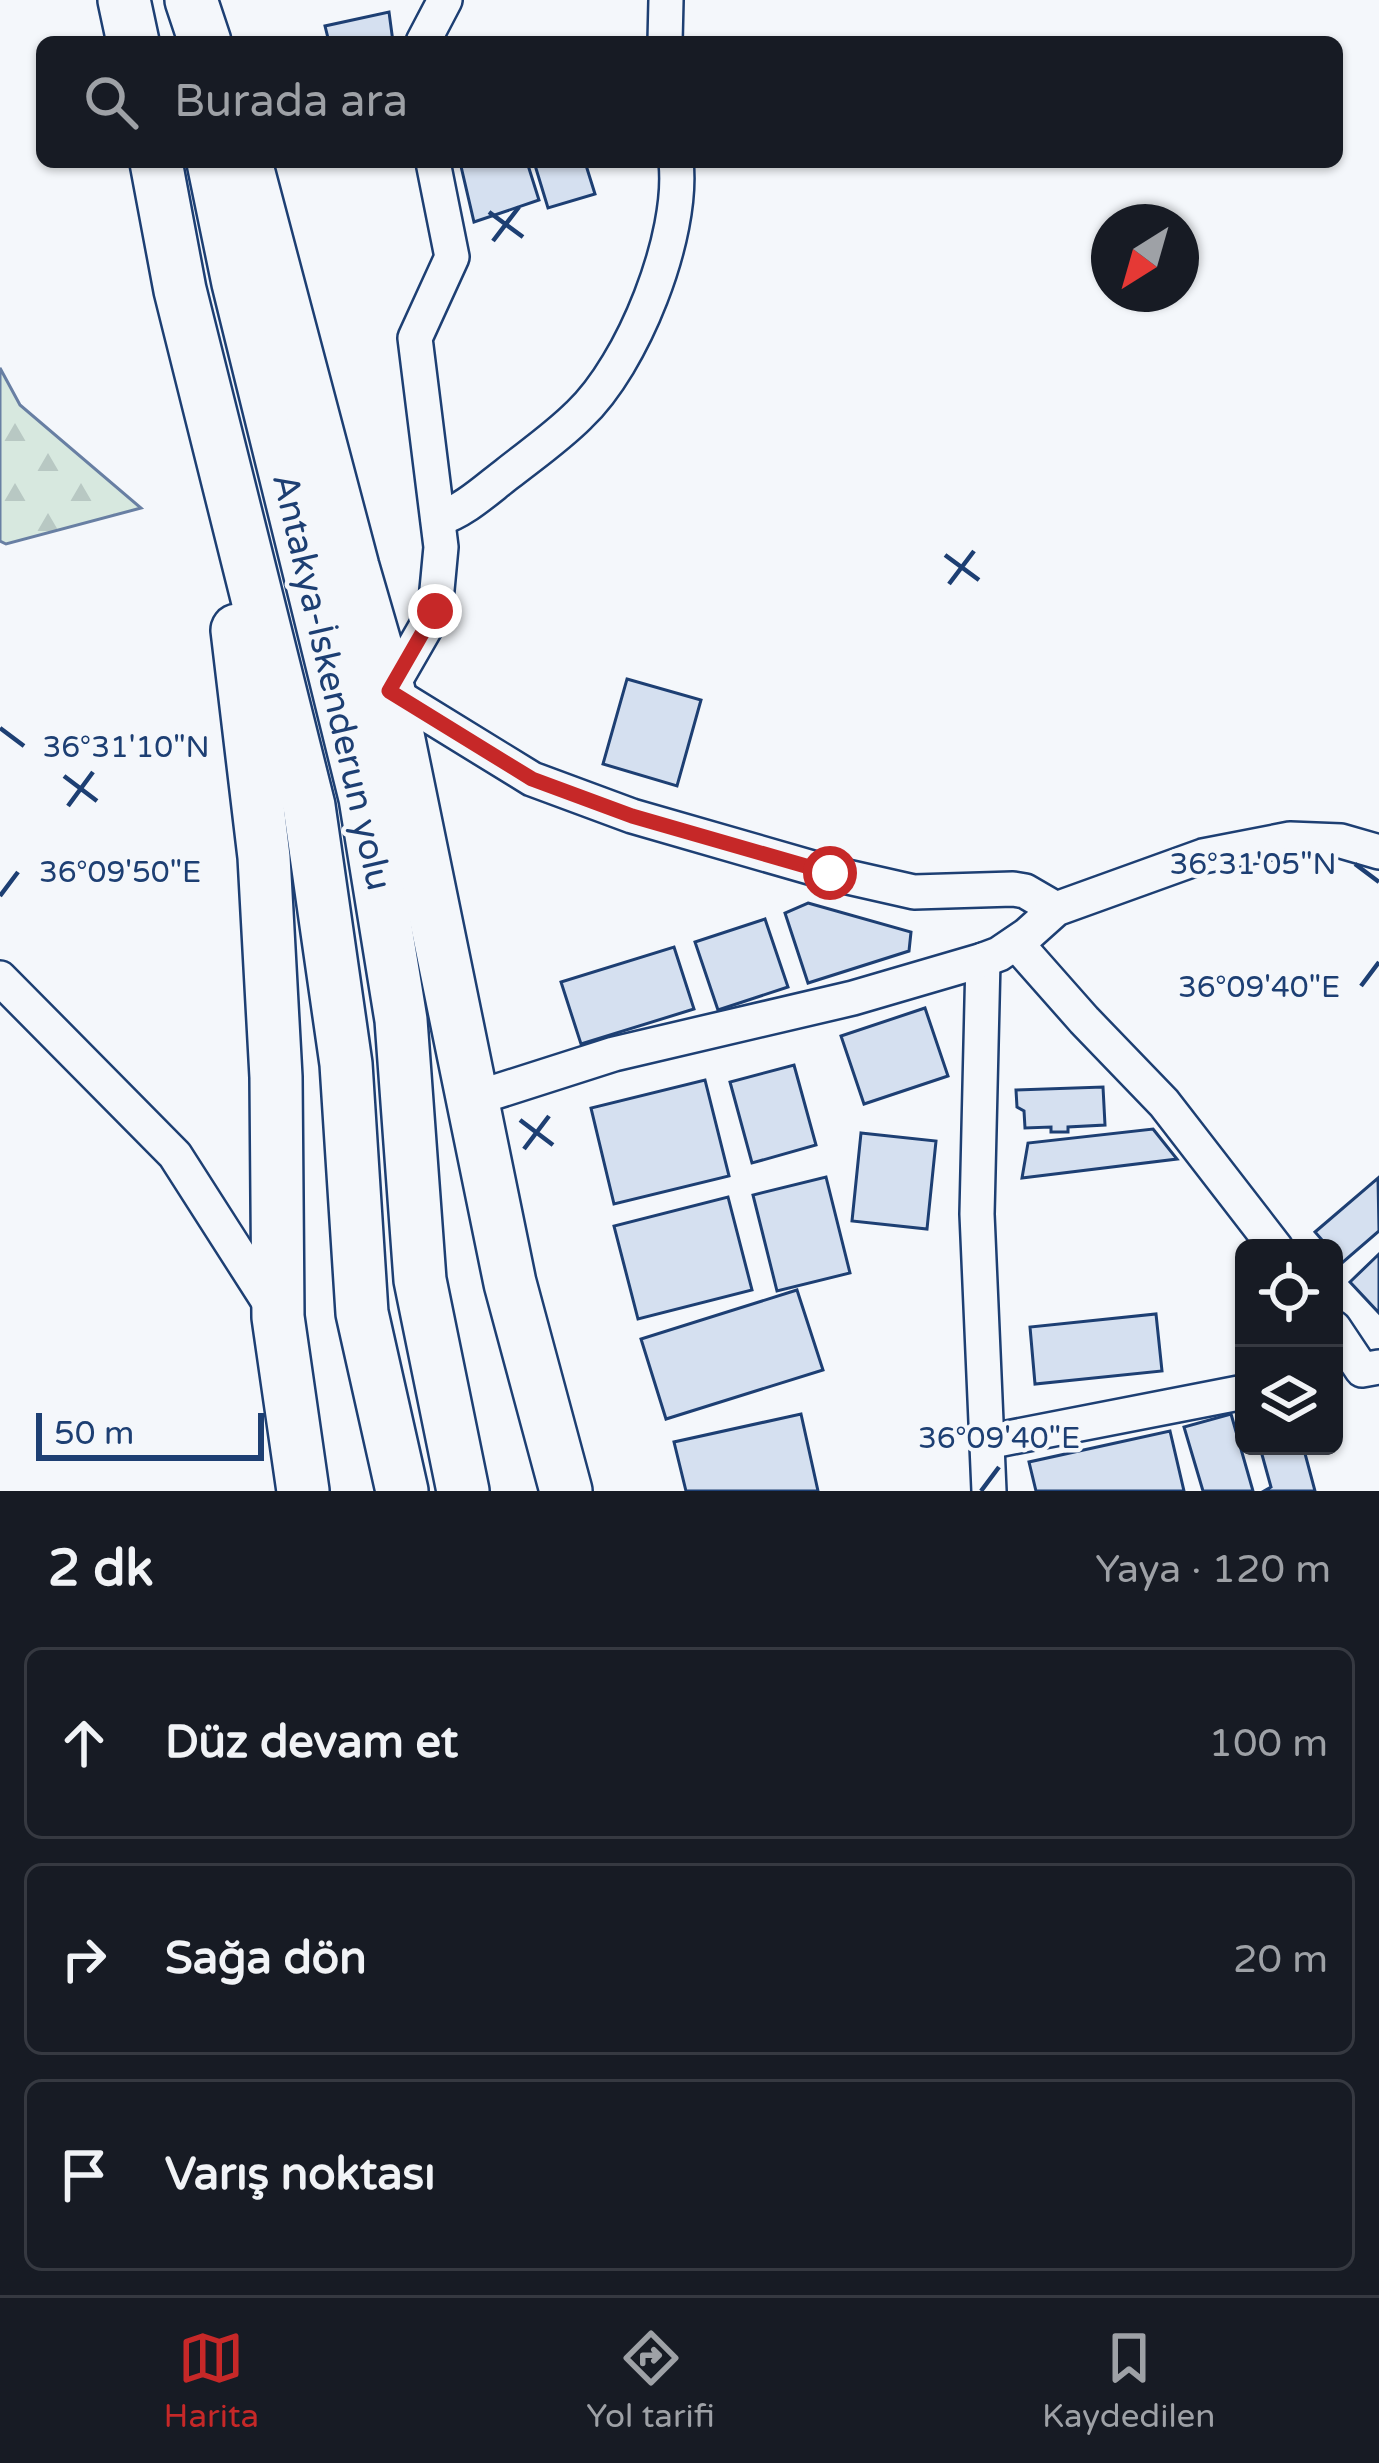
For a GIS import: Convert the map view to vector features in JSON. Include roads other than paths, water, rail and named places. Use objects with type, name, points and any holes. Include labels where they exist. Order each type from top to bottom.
[{"type":"highway","points":[[124,0],[132,36]]},
{"type":"highway","points":[[179,0],[187,36]]},
{"type":"highway","points":[[191,0],[204,36]]},
{"type":"highway","points":[[157,168],[211,416],[264,857],[276,1077],[278,1317],[301,1487]]},
{"type":"highway","name":"Antakya-İskenderun yolu","points":[[214,168],[365,798],[401,1020],[420,1280],[463,1491]]},
{"type":"highway","points":[[248,168],[389,691],[510,1283],[566,1491]]},
{"type":"highway","name":"Antakya-İskenderun yolu","points":[[211,416],[309,806],[346,1064],[362,1313],[402,1491]]},
{"type":"street","points":[[426,36],[446,0]]},
{"type":"street","points":[[665,0],[665,36]]},
{"type":"street","points":[[435,168],[452,257],[415,338],[441,547],[435,611],[389,691],[532,779],[632,816],[914,892],[1013,889],[1056,909]]},
{"type":"street","points":[[438,519],[463,508],[540,448],[582,413],[602,386],[637,327],[663,260],[673,222],[677,168]]},
{"type":"street","points":[[473,1099],[614,1054],[853,998],[983,960],[1016,943],[1056,909],[1203,856],[1264,842],[1316,838],[1379,852]]},
{"type":"street","points":[[1016,943],[1164,1103],[1269,1239]]},
{"type":"street","points":[[983,960],[977,1214],[989,1491]]},
{"type":"street","points":[[0,978],[175,1155],[278,1317]]},
{"type":"street","points":[[1343,1344],[1358,1370]]},
{"type":"street","points":[[987,1442],[1235,1394]]}]
